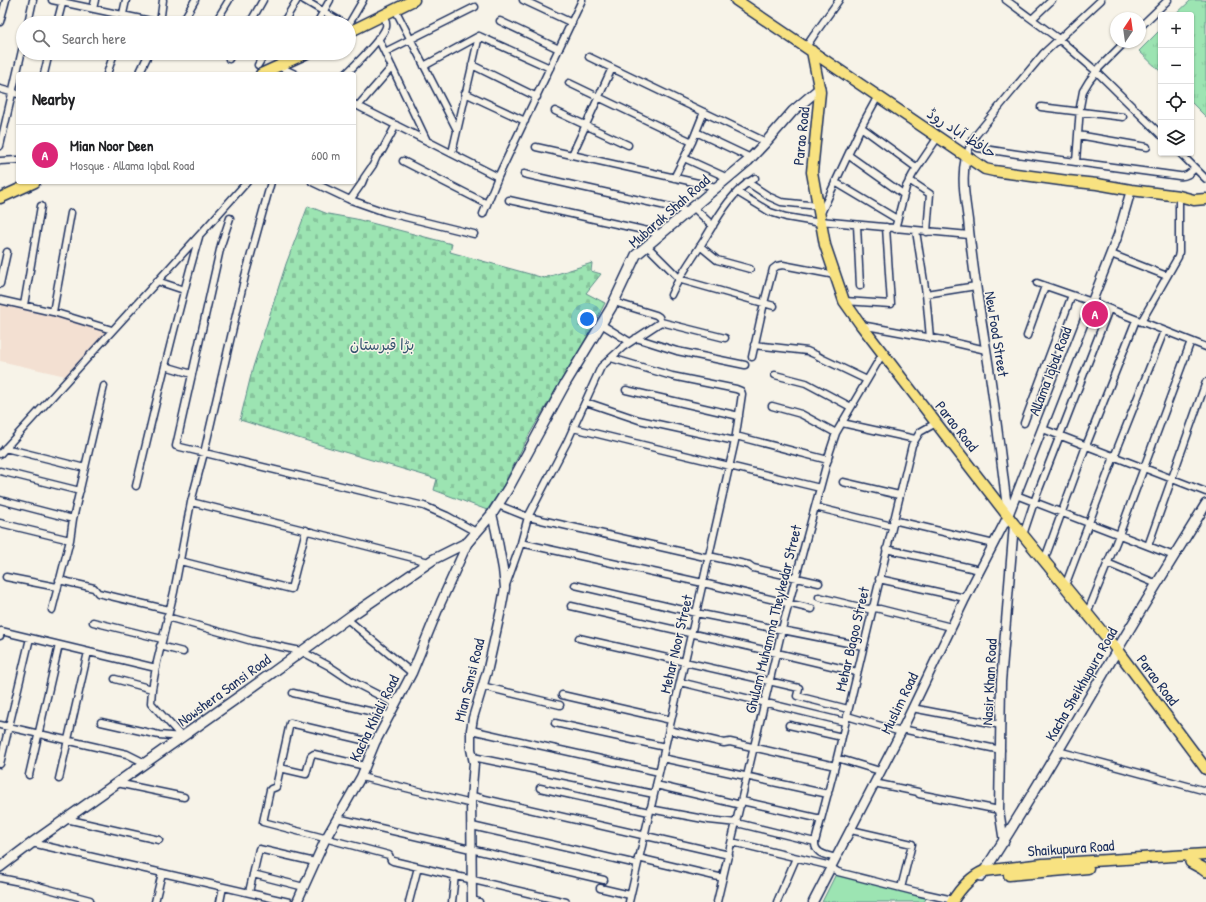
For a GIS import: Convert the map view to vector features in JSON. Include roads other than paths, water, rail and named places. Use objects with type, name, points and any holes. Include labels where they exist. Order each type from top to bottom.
[{"type":"highway","points":[[1191,862],[1206,871]]},
{"type":"main road","points":[[356,26],[384,15],[414,0]]},
{"type":"main road","name":"حافظ آباد روڈ","points":[[736,0],[985,169],[1179,196],[1194,200],[1206,199]]},
{"type":"main road","name":"Parao Road","points":[[809,49],[820,88],[812,172],[825,245],[844,301],[1011,520],[1117,650],[1206,768]]},
{"type":"main road","points":[[259,70],[278,66],[289,60]]},
{"type":"main road","name":"Mubarak Shah Road","points":[[468,542],[492,514],[513,480],[566,384],[602,324],[636,255],[751,158],[793,110],[820,88]]},
{"type":"main road","points":[[0,198],[31,184]]},
{"type":"main road","name":"Kacha Sheikhupura Road","points":[[982,875],[1004,842],[1117,650],[1206,504]]},
{"type":"main road","name":"Nowshera Sansi Road","points":[[0,867],[144,763],[429,562],[468,542]]},
{"type":"main road","name":"Shaikupura Road","points":[[954,901],[970,880],[978,874],[982,875],[1043,864],[1206,854]]},
{"type":"main road","name":"Shaikupura Road","points":[[982,875],[986,877],[1089,868],[1206,861]]},
{"type":"street","points":[[0,22],[6,0]]},
{"type":"street","points":[[30,16],[33,0]]},
{"type":"street","points":[[52,0],[63,1],[128,16]]},
{"type":"street","points":[[93,9],[95,0]]},
{"type":"street","points":[[123,15],[126,0]]},
{"type":"street","points":[[161,16],[163,0]]},
{"type":"street","points":[[186,16],[195,0]]},
{"type":"street","points":[[219,16],[229,0]]},
{"type":"street","points":[[254,16],[263,0]]},
{"type":"street","points":[[287,16],[297,0]]},
{"type":"street","points":[[304,0],[331,16]]},
{"type":"street","points":[[320,16],[330,0]]},
{"type":"street","points":[[356,16],[363,0]]},
{"type":"street","points":[[523,0],[572,23]]},
{"type":"street","points":[[483,214],[498,177],[582,0]]},
{"type":"street","points":[[809,49],[840,0]]},
{"type":"street","points":[[1006,0],[1060,40],[1097,72],[1158,131]]},
{"type":"street","points":[[1032,19],[1052,0]]},
{"type":"street","points":[[966,156],[971,143],[988,119],[1044,53],[1060,40],[1101,0]]},
{"type":"street","points":[[1146,21],[1168,0]]},
{"type":"street","points":[[59,16],[63,1]]},
{"type":"street","points":[[385,52],[474,7]]},
{"type":"street","points":[[395,9],[457,130]]},
{"type":"street","points":[[348,72],[386,28],[384,15]]},
{"type":"street","points":[[500,21],[559,49]]},
{"type":"street","points":[[424,66],[479,36]]},
{"type":"street","points":[[479,36],[550,68]]},
{"type":"street","points":[[452,153],[479,36]]},
{"type":"street","points":[[378,38],[427,141]]},
{"type":"street","points":[[1076,162],[1083,91],[1089,81],[1119,48]]},
{"type":"street","points":[[589,57],[766,142]]},
{"type":"street","points":[[19,72],[21,60]]},
{"type":"street","points":[[45,72],[48,60]]},
{"type":"street","points":[[108,72],[112,60]]},
{"type":"street","points":[[140,72],[146,60]]},
{"type":"street","points":[[259,70],[263,60]]},
{"type":"street","points":[[472,65],[537,96]]},
{"type":"street","points":[[278,66],[291,72]]},
{"type":"street","points":[[392,67],[356,105],[498,177]]},
{"type":"street","points":[[572,155],[612,68]]},
{"type":"street","points":[[569,83],[692,142]]},
{"type":"street","points":[[0,89],[15,93],[0,146]]},
{"type":"street","points":[[465,93],[525,121]]},
{"type":"street","points":[[820,216],[861,127],[878,96]]},
{"type":"street","points":[[1041,107],[1123,117]]},
{"type":"street","points":[[555,111],[628,145]]},
{"type":"street","points":[[674,178],[692,142],[704,112]]},
{"type":"street","points":[[350,200],[373,165],[376,156],[382,151],[396,125]]},
{"type":"street","points":[[861,127],[917,168]]},
{"type":"street","points":[[696,132],[751,158]]},
{"type":"street","points":[[1078,136],[1147,147]]},
{"type":"street","points":[[895,229],[903,194],[909,180],[938,137]]},
{"type":"street","points":[[971,143],[978,148],[1179,176],[1185,176],[1195,168]]},
{"type":"street","points":[[536,147],[716,187]]},
{"type":"street","points":[[848,155],[903,194]]},
{"type":"street","name":"New Food Street","points":[[966,156],[963,168],[963,181],[969,235],[1011,520]]},
{"type":"street","points":[[1183,156],[1206,178]]},
{"type":"street","points":[[684,158],[728,178]]},
{"type":"street","points":[[0,161],[16,160]]},
{"type":"street","points":[[403,161],[487,204]]},
{"type":"street","points":[[524,174],[690,209],[713,226]]},
{"type":"street","points":[[671,295],[679,278],[737,192],[747,182],[755,178]]},
{"type":"street","points":[[909,180],[930,194],[927,232]]},
{"type":"street","points":[[747,182],[770,197],[781,202],[820,216],[857,225],[969,235]]},
{"type":"street","points":[[835,182],[897,219]]},
{"type":"street","points":[[0,454],[245,184]]},
{"type":"street","points":[[182,737],[151,703],[152,689],[160,646],[168,618],[180,561],[191,502],[204,453],[245,276],[270,184]]},
{"type":"street","points":[[316,184],[350,200],[385,212],[474,234]]},
{"type":"street","name":"Allama Iqbal Road","points":[[1011,520],[1016,495],[1043,429],[1120,228],[1131,190]]},
{"type":"street","points":[[737,192],[770,212],[786,217],[820,216]]},
{"type":"street","points":[[1044,561],[1086,446],[1138,321],[1178,257],[1179,196]]},
{"type":"street","points":[[509,200],[661,234]]},
{"type":"street","points":[[24,305],[41,206]]},
{"type":"street","points":[[53,312],[71,213]]},
{"type":"street","points":[[230,218],[221,245],[176,446],[424,506],[447,516],[476,532]]},
{"type":"street","points":[[857,225],[860,286]]},
{"type":"street","points":[[844,301],[891,304],[886,227]]},
{"type":"street","points":[[916,231],[926,294],[930,338]]},
{"type":"street","points":[[136,486],[184,290],[199,236]]},
{"type":"street","points":[[647,246],[679,278],[774,306]]},
{"type":"street","points":[[700,246],[717,260],[750,269]]},
{"type":"street","points":[[0,284],[7,252]]},
{"type":"street","points":[[1110,254],[1167,276]]},
{"type":"street","points":[[752,357],[773,269],[777,266],[789,266],[835,274]]},
{"type":"street","points":[[157,281],[184,290]]},
{"type":"street","points":[[1037,283],[1092,302],[1206,347]]},
{"type":"street","points":[[926,294],[976,286]]},
{"type":"street","points":[[1027,336],[1045,286]]},
{"type":"street","points":[[1024,423],[1072,295]]},
{"type":"street","points":[[0,300],[53,312],[112,330]]},
{"type":"street","points":[[614,302],[656,315],[660,317],[661,322]]},
{"type":"street","points":[[1023,535],[1034,502],[1109,309]]},
{"type":"street","points":[[505,588],[521,543],[528,517],[574,428],[601,367],[623,347],[661,322],[725,338]]},
{"type":"street","points":[[602,324],[630,342]]},
{"type":"street","points":[[861,325],[986,350]]},
{"type":"street","points":[[1065,586],[1114,456],[1164,331]]},
{"type":"street","points":[[636,338],[677,351],[745,365]]},
{"type":"street","points":[[1087,614],[1119,535],[1190,341]]},
{"type":"street","points":[[754,345],[807,351],[867,380]]},
{"type":"street","name":"Ghulam Muhamma Theykedar Street","points":[[717,902],[782,629],[836,433],[883,353]]},
{"type":"street","name":"Mehar Noor Street","points":[[611,358],[672,376],[741,391],[742,394],[735,438],[692,634],[629,902]]},
{"type":"street","points":[[165,366],[192,374]]},
{"type":"street","points":[[775,375],[806,383],[851,407]]},
{"type":"street","points":[[1148,546],[1206,382]]},
{"type":"street","points":[[52,610],[70,540],[73,519],[104,386]]},
{"type":"street","points":[[626,390],[739,416]]},
{"type":"street","points":[[586,402],[639,420],[735,438],[828,460]]},
{"type":"street","points":[[772,406],[801,414],[836,433]]},
{"type":"street","points":[[842,423],[915,440]]},
{"type":"street","name":"Mehar Bagoo Street","points":[[815,842],[837,758],[892,523],[912,445],[920,432],[936,423]]},
{"type":"street","points":[[574,428],[820,488]]},
{"type":"street","points":[[1043,429],[1206,492]]},
{"type":"street","points":[[5,448],[85,468]]},
{"type":"street","points":[[0,471],[80,491]]},
{"type":"street","points":[[843,482],[899,495]]},
{"type":"street","points":[[1016,495],[1174,556]]},
{"type":"street","points":[[0,500],[73,519]]},
{"type":"street","points":[[191,502],[429,562]]},
{"type":"street","points":[[498,505],[528,517],[706,557],[709,556],[749,565],[753,568],[819,583]]},
{"type":"street","points":[[815,507],[994,544]]},
{"type":"street","name":"Mian Sansi Road","points":[[475,901],[472,850],[473,757],[471,749],[471,730],[473,718],[488,668],[505,588],[503,569],[492,514]]},
{"type":"street","name":"Muslim Road","points":[[813,902],[901,731],[965,598],[994,544],[1011,520]]},
{"type":"street","name":"Nasir Khan Road","points":[[1004,842],[1000,810],[1001,682],[1011,520]]},
{"type":"street","points":[[0,523],[70,540]]},
{"type":"street","points":[[180,561],[291,589],[306,530]]},
{"type":"street","name":"Kacha Khiali Road","points":[[297,902],[326,838],[361,777],[375,743],[412,673],[441,602],[468,542]]},
{"type":"street","points":[[521,543],[703,583],[812,609]]},
{"type":"street","points":[[886,549],[980,570]]},
{"type":"street","points":[[1107,563],[1157,584]]},
{"type":"street","points":[[6,577],[58,587]]},
{"type":"street","points":[[879,579],[965,598]]},
{"type":"street","points":[[59,580],[94,588],[98,593],[169,610]]},
{"type":"street","points":[[575,585],[696,612],[864,646]]},
{"type":"street","points":[[819,597],[951,627]]},
{"type":"street","points":[[572,606],[777,652],[857,672]]},
{"type":"street","points":[[168,618],[252,641],[301,652],[329,666],[349,680],[396,704]]},
{"type":"street","points":[[347,619],[412,673]]},
{"type":"street","points":[[93,622],[162,639]]},
{"type":"street","points":[[0,636],[1,631],[156,668]]},
{"type":"street","points":[[0,764],[30,638]]},
{"type":"street","points":[[579,638],[799,688],[797,696],[848,709]]},
{"type":"street","points":[[29,775],[59,645]]},
{"type":"street","points":[[160,646],[183,652]]},
{"type":"street","points":[[59,779],[88,652]]},
{"type":"street","points":[[114,680],[152,689]]},
{"type":"street","points":[[680,682],[765,703],[1000,750]]},
{"type":"street","points":[[482,686],[560,705]]},
{"type":"street","points":[[293,693],[390,716]]},
{"type":"street","points":[[562,695],[671,720]]},
{"type":"street","points":[[912,708],[1001,725]]},
{"type":"street","points":[[101,722],[159,735],[182,737]]},
{"type":"street","points":[[375,743],[290,723],[276,787],[270,790],[263,822],[389,855],[393,861],[566,902]]},
{"type":"street","points":[[555,723],[665,747]]},
{"type":"street","points":[[0,724],[127,754],[144,763]]},
{"type":"street","points":[[789,725],[842,737]]},
{"type":"street","points":[[471,730],[659,772]]},
{"type":"street","points":[[669,730],[724,743],[730,742],[754,747],[835,766]]},
{"type":"street","points":[[1058,751],[1206,791]]},
{"type":"street","points":[[280,768],[306,774],[311,756],[314,754],[365,766]]},
{"type":"street","points":[[473,757],[654,794]]},
{"type":"street","points":[[662,758],[828,794]]},
{"type":"street","points":[[837,758],[880,771]]},
{"type":"street","points":[[361,777],[644,835],[729,855]]},
{"type":"street","points":[[116,783],[184,797]]},
{"type":"street","points":[[874,783],[918,792],[919,794],[1000,810]]},
{"type":"street","points":[[656,786],[821,819]]},
{"type":"street","points":[[540,788],[650,810],[737,823],[815,842],[817,851],[836,858]]},
{"type":"street","points":[[337,818],[604,880]]},
{"type":"street","points":[[66,819],[159,840]]},
{"type":"street","points":[[472,826],[723,878]]},
{"type":"street","points":[[851,830],[912,844],[900,888]]},
{"type":"street","points":[[732,842],[831,867],[838,872],[954,901]]},
{"type":"street","points":[[32,843],[288,902]]},
{"type":"street","points":[[249,892],[259,849],[315,862]]},
{"type":"street","points":[[777,902],[796,858]]},
{"type":"street","points":[[409,902],[418,867]]},
{"type":"street","points":[[155,902],[162,873]]},
{"type":"street","points":[[253,874],[304,887]]},
{"type":"street","points":[[452,902],[455,875]]},
{"type":"street","points":[[0,878],[30,884],[90,900]]},
{"type":"street","points":[[220,902],[224,887]]},
{"type":"street","points":[[600,888],[630,895]]},
{"type":"place","name":"Mian Noor Deen","points":[[1095,314]]},
{"type":"park label","name":"بڑا قبرستان","points":[[382,344]]}]
